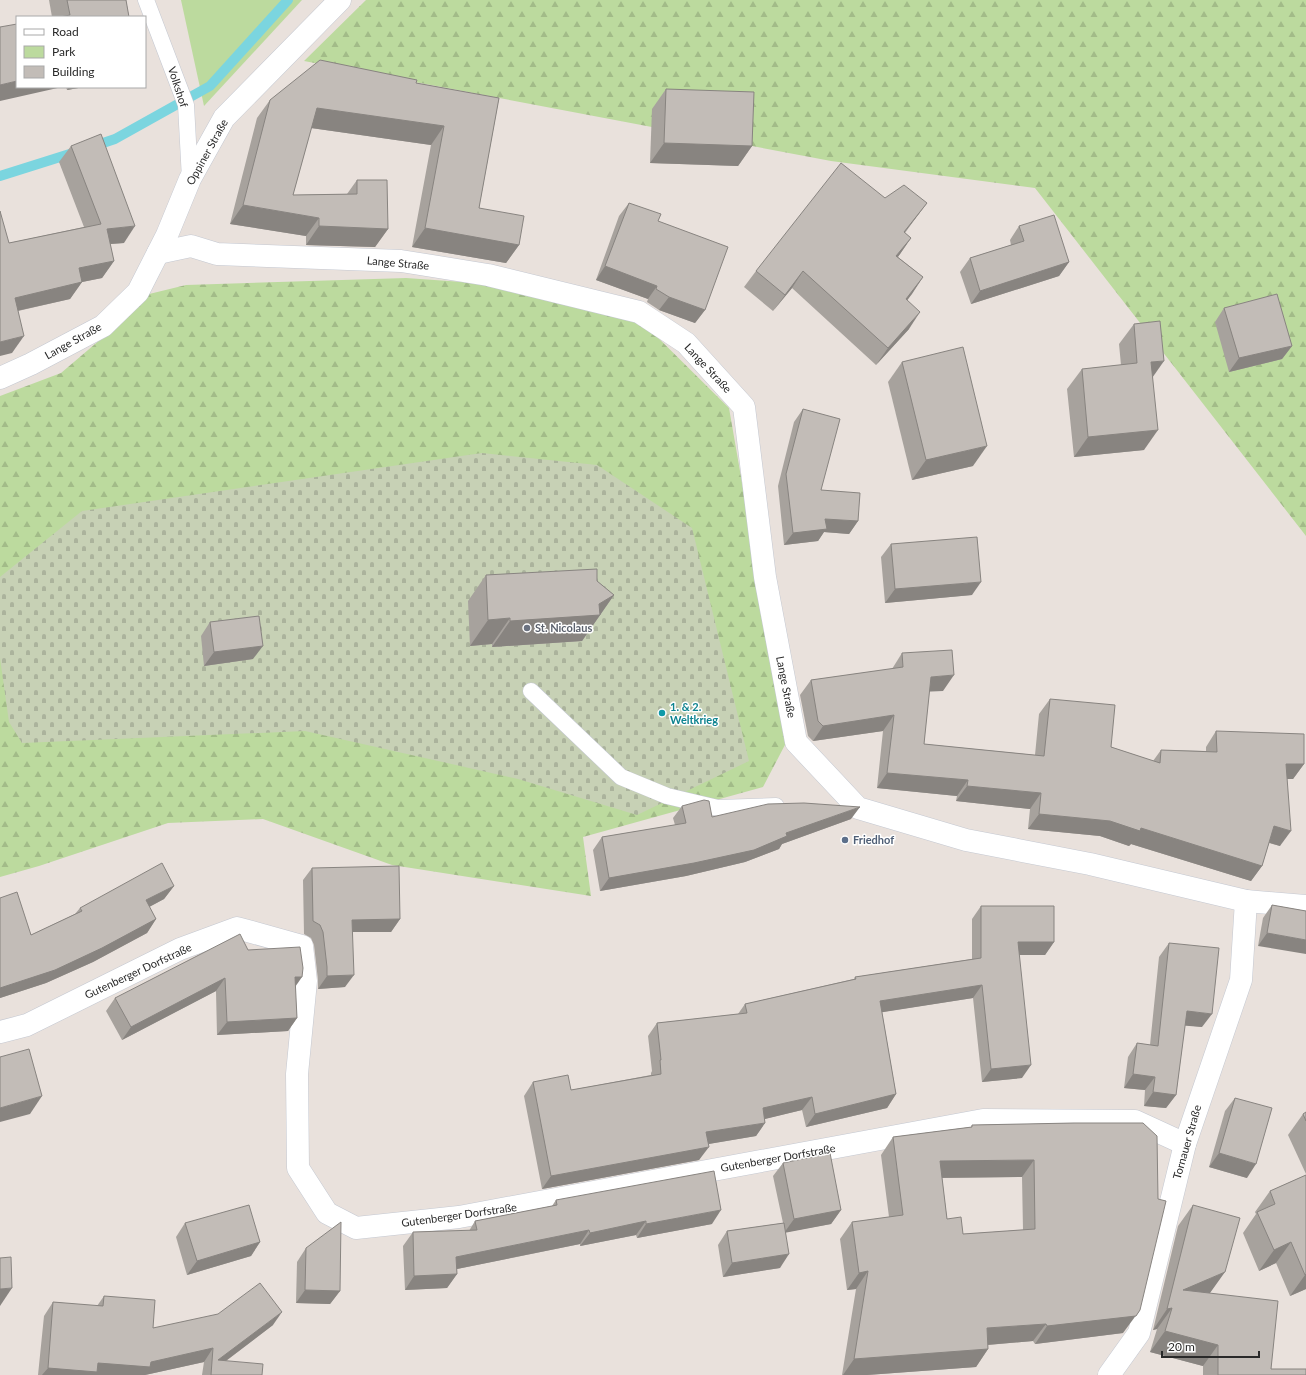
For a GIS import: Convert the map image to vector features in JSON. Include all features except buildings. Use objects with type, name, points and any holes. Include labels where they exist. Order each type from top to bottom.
[{"type":"street","name":"Oppiner Straße","points":[[138,292],[167,235],[190,179],[224,118],[340,0]]},
{"type":"street","name":"Lange Straße","points":[[158,253],[191,246],[217,254],[402,261],[488,275],[639,312],[686,343],[744,407],[765,577],[796,742],[858,808]]},
{"type":"street","name":"Lange Straße","points":[[0,378],[31,364],[103,326],[138,292]]},
{"type":"street","points":[[858,808],[966,840],[1090,864],[1246,901],[1306,906]]},
{"type":"street","name":"Tornauer Straße","points":[[1109,1375],[1139,1333],[1184,1144],[1241,980],[1246,901]]},
{"type":"street","name":"Gutenberger Dorfstraße","points":[[0,1032],[27,1025],[180,949],[238,928],[302,946],[306,981],[297,1074],[298,1168],[327,1213],[356,1228],[459,1217],[983,1120],[1135,1121],[1184,1144]]},
{"type":"lane","name":"Volkshof","points":[[146,0],[186,105],[190,179]]},
{"type":"lane","points":[[531,691],[621,777],[667,796],[718,808],[788,806]]},
{"type":"lane","points":[[835,807],[858,808]]},
{"type":"green space","points":[[181,0],[302,0],[204,106]]},
{"type":"green space","points":[[366,0],[1306,0],[1306,536],[1035,188],[831,161],[304,61]]},
{"type":"green space","points":[[406,278],[491,284],[635,315],[729,408],[787,741],[763,787],[583,837],[591,896],[392,865],[263,819],[168,823],[39,866],[0,877],[0,396],[61,373],[108,333],[141,296],[186,285]]},
{"type":"green space","points":[[482,453],[597,465],[692,528],[749,761],[637,815],[518,779],[305,731],[22,743],[9,722],[0,658],[0,577],[82,511]]},
{"type":"waterway","points":[[91,147],[115,139],[210,86],[288,0]]},
{"type":"waterway","points":[[0,176],[76,152]]},
{"type":"place","name":"St. Nicolaus","points":[[527,628]]},
{"type":"place","name":"1. & 2. Weltkrieg","points":[[662,713]]},
{"type":"place","name":"Friedhof","points":[[845,840]]}]
